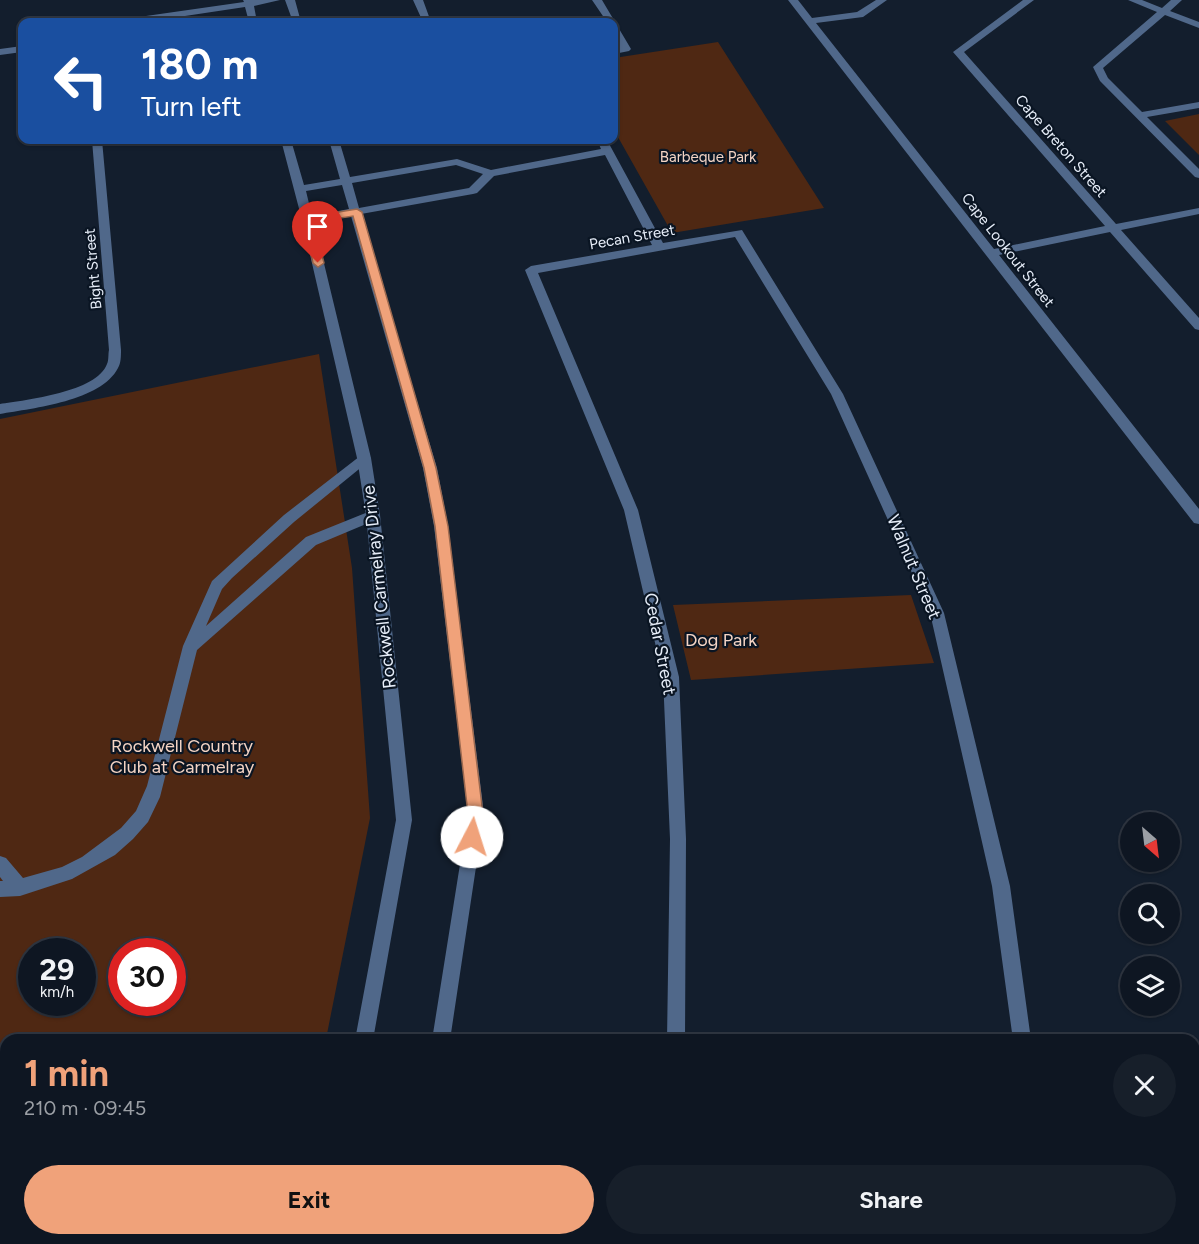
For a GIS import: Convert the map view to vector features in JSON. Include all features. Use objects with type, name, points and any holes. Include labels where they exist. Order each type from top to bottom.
[{"type":"street","points":[[152,18],[248,2],[275,0]]},
{"type":"street","points":[[290,0],[296,18]]},
{"type":"street","points":[[418,0],[425,18]]},
{"type":"street","points":[[597,0],[608,18]]},
{"type":"street","name":"Cape Lookout Street","points":[[793,0],[1199,519]]},
{"type":"street","points":[[810,21],[860,15],[882,0]]},
{"type":"street","name":"Cape Breton Street","points":[[1029,0],[958,52],[1199,326]]},
{"type":"street","points":[[1133,0],[1199,25]]},
{"type":"street","points":[[1177,0],[1098,67],[1104,79],[1199,175]]},
{"type":"street","points":[[248,2],[253,18]]},
{"type":"street","points":[[618,34],[626,49],[618,50]]},
{"type":"street","points":[[0,52],[18,50]]},
{"type":"street","points":[[1140,115],[1199,105]]},
{"type":"street","name":"Bight Street","points":[[0,409],[61,397],[92,386],[112,368],[115,350],[98,144]]},
{"type":"street","name":"Rockwell Carmelray Drive","points":[[287,144],[308,220],[364,458],[373,515],[404,820],[365,1034]]},
{"type":"street","points":[[335,144],[430,468],[437,503],[476,814],[442,1034]]},
{"type":"street","points":[[604,144],[659,247]]},
{"type":"street","points":[[299,189],[457,162],[490,173],[608,151]]},
{"type":"street","points":[[308,220],[473,191],[490,173]]},
{"type":"street","points":[[991,253],[1114,230],[1199,211]]},
{"type":"street","name":"Pecan Street","points":[[531,270],[738,233]]},
{"type":"street","name":"Walnut Street","points":[[738,233],[837,394],[937,613],[1001,886],[1021,1034]]},
{"type":"street","name":"Cedar Street","points":[[531,270],[632,510],[670,677],[678,839],[676,1034]]},
{"type":"street","points":[[0,889],[20,888],[57,878],[91,862],[121,839],[138,821],[152,799],[189,649],[218,584],[273,530],[364,458]]},
{"type":"street","points":[[189,649],[311,541],[373,515]]},
{"type":"street","points":[[0,864],[20,888]]},
{"type":"green space","name":"Barbeque Park","points":[[718,42],[824,208],[672,233],[618,137],[618,57]]},
{"type":"green space","points":[[1199,114],[1199,155],[1165,121]]},
{"type":"green space","name":"Rockwell Country Club at Carmelray","points":[[319,354],[352,568],[370,818],[327,1034],[0,1034],[0,419]]},
{"type":"green space","name":"Dog Park","points":[[911,595],[934,663],[691,680],[673,605]]},
{"type":"route","points":[[318,263],[308,220],[357,212],[430,468],[441,526],[476,814],[472,837]]}]
